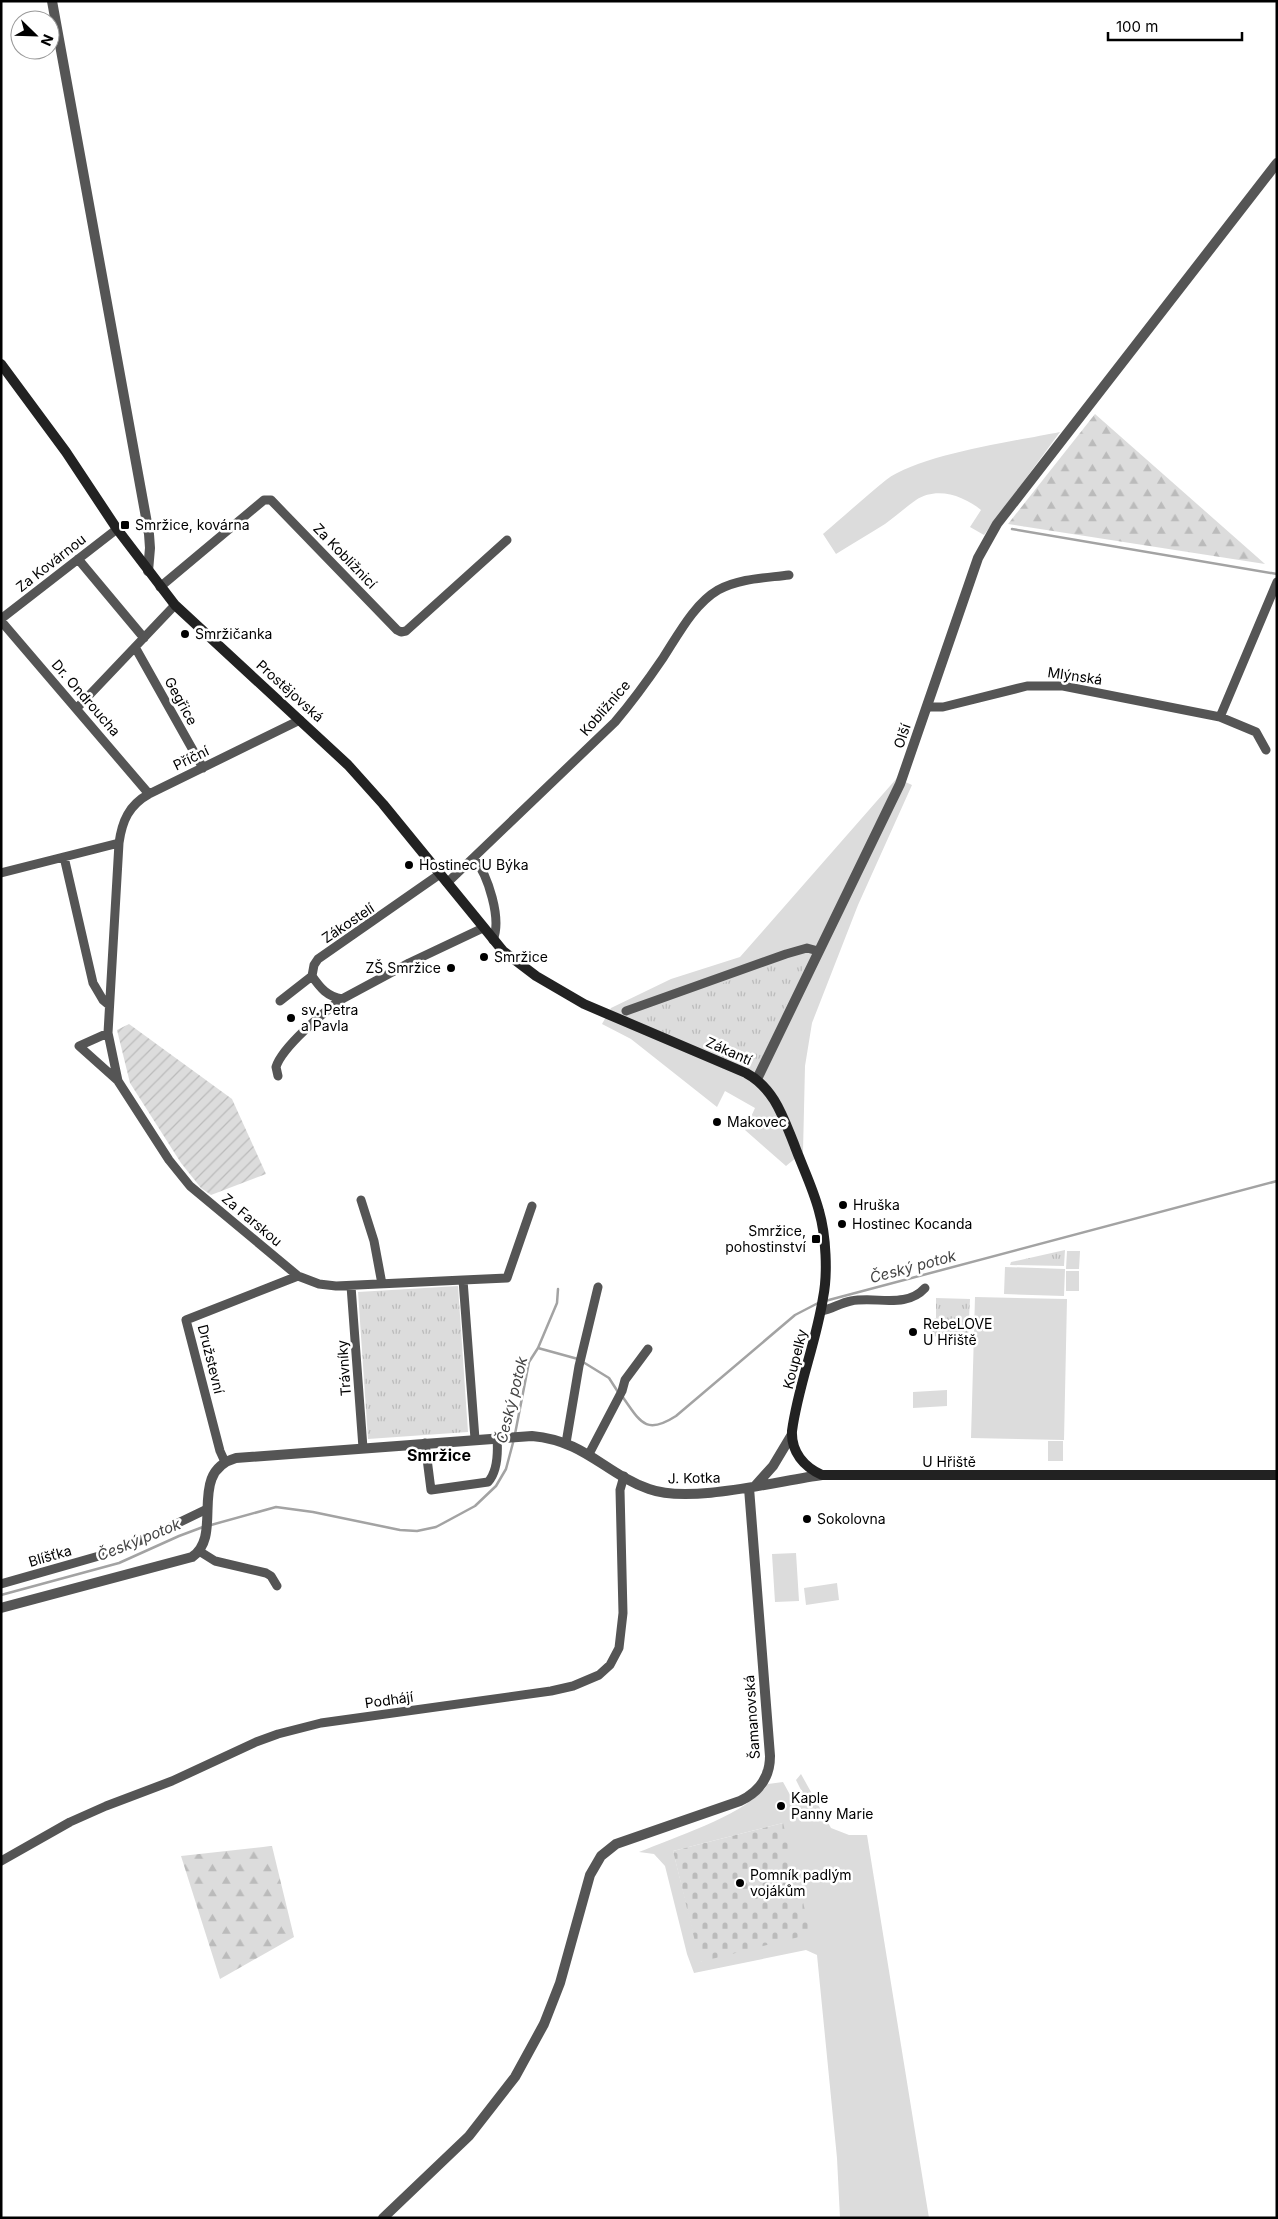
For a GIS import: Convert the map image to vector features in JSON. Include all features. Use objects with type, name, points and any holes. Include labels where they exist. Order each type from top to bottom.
[{"type":"main road","name":"Prostějovská","points":[[1,364],[66,452],[117,529],[175,605],[337,754],[369,788],[493,940]]},
{"type":"main road","name":"Zákantí","points":[[493,940],[526,970],[575,999],[757,1079],[779,1108],[817,1205],[823,1236],[824,1290]]},
{"type":"main road","name":"Koupelky","points":[[822,1475],[809,1468],[801,1460],[795,1451],[792,1436],[794,1419],[824,1290]]},
{"type":"main road","name":"U Hřiště","points":[[822,1475],[1277,1475]]},
{"type":"street","points":[[52,1],[147,525],[150,548],[148,571]]},
{"type":"street","name":"Olší","points":[[757,1079],[900,784],[978,558],[997,524],[1277,163]]},
{"type":"street","name":"Za Kobližnicí","points":[[160,587],[264,500],[271,500],[401,632],[406,631],[507,540]]},
{"type":"street","name":"Za Kovárnou","points":[[1,620],[117,529]]},
{"type":"street","points":[[78,559],[144,638]]},
{"type":"street","name":"Kobližnice","points":[[444,879],[474,858],[615,722],[631,703],[688,621],[708,598],[717,591],[739,582],[789,575]]},
{"type":"street","points":[[1220,717],[1273,603],[1277,582]]},
{"type":"street","points":[[77,708],[175,605]]},
{"type":"street","name":"Dr. Ondroucha","points":[[1,620],[149,794]]},
{"type":"street","name":"Gegřice","points":[[135,647],[203,768]]},
{"type":"street","name":"Mlýnská","points":[[927,707],[943,707],[1016,688],[1047,685],[1220,717],[1256,732],[1266,750]]},
{"type":"street","name":"Příční","points":[[108,1033],[119,843],[121,828],[128,812],[139,799],[300,720]]},
{"type":"street","points":[[1,873],[119,843]]},
{"type":"street","points":[[64,857],[92,983],[103,1000],[109,1005]]},
{"type":"street","points":[[474,858],[481,866],[488,883],[496,922],[493,940]]},
{"type":"street","name":"Zákostelí","points":[[312,976],[314,964],[318,959],[444,879]]},
{"type":"street","points":[[278,1076],[276,1067],[282,1056],[318,1016],[342,999],[409,963],[483,928]]},
{"type":"street","points":[[626,1010],[786,954],[807,948],[818,951]]},
{"type":"street","points":[[280,1002],[312,976],[324,992],[332,997],[342,999]]},
{"type":"street","points":[[108,1033],[80,1046],[118,1080]]},
{"type":"street","name":"Za Farskou","points":[[108,1033],[118,1080],[168,1160],[190,1186],[298,1276],[319,1284],[352,1286],[382,1284]]},
{"type":"street","points":[[361,1200],[374,1240],[382,1284],[507,1278],[532,1206]]},
{"type":"street","name":"Družstevní","points":[[226,1462],[220,1451],[186,1320],[298,1276]]},
{"type":"street","points":[[463,1280],[476,1439]]},
{"type":"street","name":"Trávníky","points":[[352,1286],[363,1448]]},
{"type":"street","points":[[566,1443],[579,1366],[598,1287]]},
{"type":"street","points":[[821,1309],[857,1300],[875,1299],[899,1302],[920,1294],[925,1288]]},
{"type":"street","points":[[1,1608],[183,1560],[199,1551],[205,1542],[211,1482],[216,1471],[226,1462],[236,1458],[521,1436],[551,1438],[589,1454],[620,1395],[625,1380],[648,1349]]},
{"type":"street","name":"Koupelky","points":[[752,1487],[774,1466],[792,1436]]},
{"type":"street","points":[[425,1443],[431,1490],[488,1482],[496,1466],[500,1438]]},
{"type":"street","name":"J. Kotka","points":[[589,1454],[646,1488],[670,1493],[723,1491],[752,1487]]},
{"type":"street","points":[[752,1487],[822,1475]]},
{"type":"street","name":"Podhájí","points":[[1,1861],[70,1822],[106,1806],[172,1782],[256,1742],[278,1734],[321,1723],[551,1692],[573,1686],[599,1675],[614,1660],[622,1636],[620,1490],[624,1476]]},
{"type":"street","name":"Šamanovská","points":[[383,2218],[469,2136],[515,2077],[544,2024],[560,1983],[590,1875],[601,1856],[616,1844],[744,1799],[760,1787],[766,1776],[770,1756],[752,1487]]},
{"type":"street","name":"Blíšťka","points":[[1,1584],[106,1554],[207,1514]]},
{"type":"street","points":[[199,1551],[215,1562],[266,1573],[271,1576],[278,1586]]},
{"type":"green space","points":[[1095,414],[1265,564],[1008,524]]},
{"type":"green space","points":[[1060,432],[984,535],[970,527],[981,510],[958,497],[941,493],[924,496],[916,500],[885,524],[836,554],[823,534],[886,480],[902,471],[945,456],[995,444]]},
{"type":"green space","points":[[897,778],[912,785],[858,905],[812,1023],[805,1066],[803,1152],[786,1166],[745,1130],[755,1108],[725,1091],[717,1107],[631,1039],[602,1024],[611,1008],[671,979],[740,957]]},
{"type":"green space","points":[[799,960],[804,966],[756,1066],[751,1071],[630,1019],[633,1015],[779,963]]},
{"type":"green space","points":[[129,1024],[232,1099],[266,1174],[211,1195],[201,1188],[181,1163],[130,1083],[117,1030]]},
{"type":"green space","points":[[1065,1250],[1064,1266],[1010,1265],[1011,1262]]},
{"type":"green space","points":[[1067,1251],[1080,1251],[1079,1269],[1066,1269]]},
{"type":"green space","points":[[1005,1267],[1065,1269],[1064,1296],[1004,1294]]},
{"type":"green space","points":[[1066,1271],[1079,1271],[1079,1291],[1066,1291]]},
{"type":"green space","points":[[458,1286],[468,1432],[368,1439],[358,1292]]},
{"type":"green space","points":[[975,1297],[1067,1299],[1064,1440],[971,1438]]},
{"type":"green space","points":[[936,1298],[970,1299],[968,1339],[931,1336],[930,1321],[936,1318]]},
{"type":"green space","points":[[947,1390],[947,1406],[913,1408],[913,1392]]},
{"type":"green space","points":[[1048,1441],[1063,1441],[1063,1461],[1048,1461]]},
{"type":"green space","points":[[796,1553],[799,1601],[775,1602],[772,1554]]},
{"type":"green space","points":[[837,1583],[839,1600],[806,1605],[804,1588]]},
{"type":"green space","points":[[801,1774],[831,1828],[849,1835],[867,1835],[929,2218],[840,2218],[837,2158],[817,1955],[806,1950],[694,1973],[687,1954],[665,1866],[654,1854],[639,1852],[728,1815],[758,1795],[768,1784],[783,1782],[794,1802],[804,1796],[796,1780]],"holes":[[[783,1823],[701,1962],[673,1851]]]},
{"type":"green space","points":[[783,1823],[811,1934],[700,1962],[673,1851]]},
{"type":"green space","points":[[272,1846],[294,1937],[220,1979],[181,1856]]},
{"type":"waterway","points":[[1012,529],[1277,574]]},
{"type":"waterway","name":"Český potok","points":[[825,1301],[1277,1181]]},
{"type":"waterway","points":[[538,1348],[557,1303],[558,1289]]},
{"type":"waterway","name":"Český potok","points":[[622,1396],[644,1423],[657,1425],[666,1422],[676,1416],[795,1315],[820,1302]]},
{"type":"waterway","name":"Český potok","points":[[515,1434],[529,1362],[538,1348],[578,1359]]},
{"type":"waterway","name":"Český potok","points":[[583,1362],[609,1378],[618,1392]]},
{"type":"waterway","name":"Český potok","points":[[211,1525],[276,1507],[313,1512],[400,1530],[417,1531],[436,1527],[475,1506],[496,1486],[506,1469],[514,1439]]},
{"type":"waterway","name":"Český potok","points":[[1,1595],[119,1563],[203,1527]]},
{"type":"place","name":"Smržice, kovárna","points":[[125,525]]},
{"type":"place","name":"Smržičanka","points":[[185,634]]},
{"type":"place","name":"Hostinec U Býka","points":[[409,865]]},
{"type":"place","name":"Smržice","points":[[484,957]]},
{"type":"place","name":"ZŠ Smržice","points":[[451,968]]},
{"type":"place","name":"sv. Petra a Pavla","points":[[291,1018]]},
{"type":"place","name":"Makovec","points":[[717,1122]]},
{"type":"place","name":"Hruška","points":[[843,1205]]},
{"type":"place","name":"Hostinec Kocanda","points":[[842,1224]]},
{"type":"place","name":"Smržice, pohostinství","points":[[816,1239]]},
{"type":"place","name":"RebeLOVE U Hřiště","points":[[913,1332]]},
{"type":"place","name":"Sokolovna","points":[[807,1519]]},
{"type":"place","name":"Kaple Panny Marie","points":[[781,1806]]},
{"type":"place","name":"Pomník padlým vojákům","points":[[740,1883]]},
{"type":"district","name":"Smržice","points":[[439,1455]]}]
